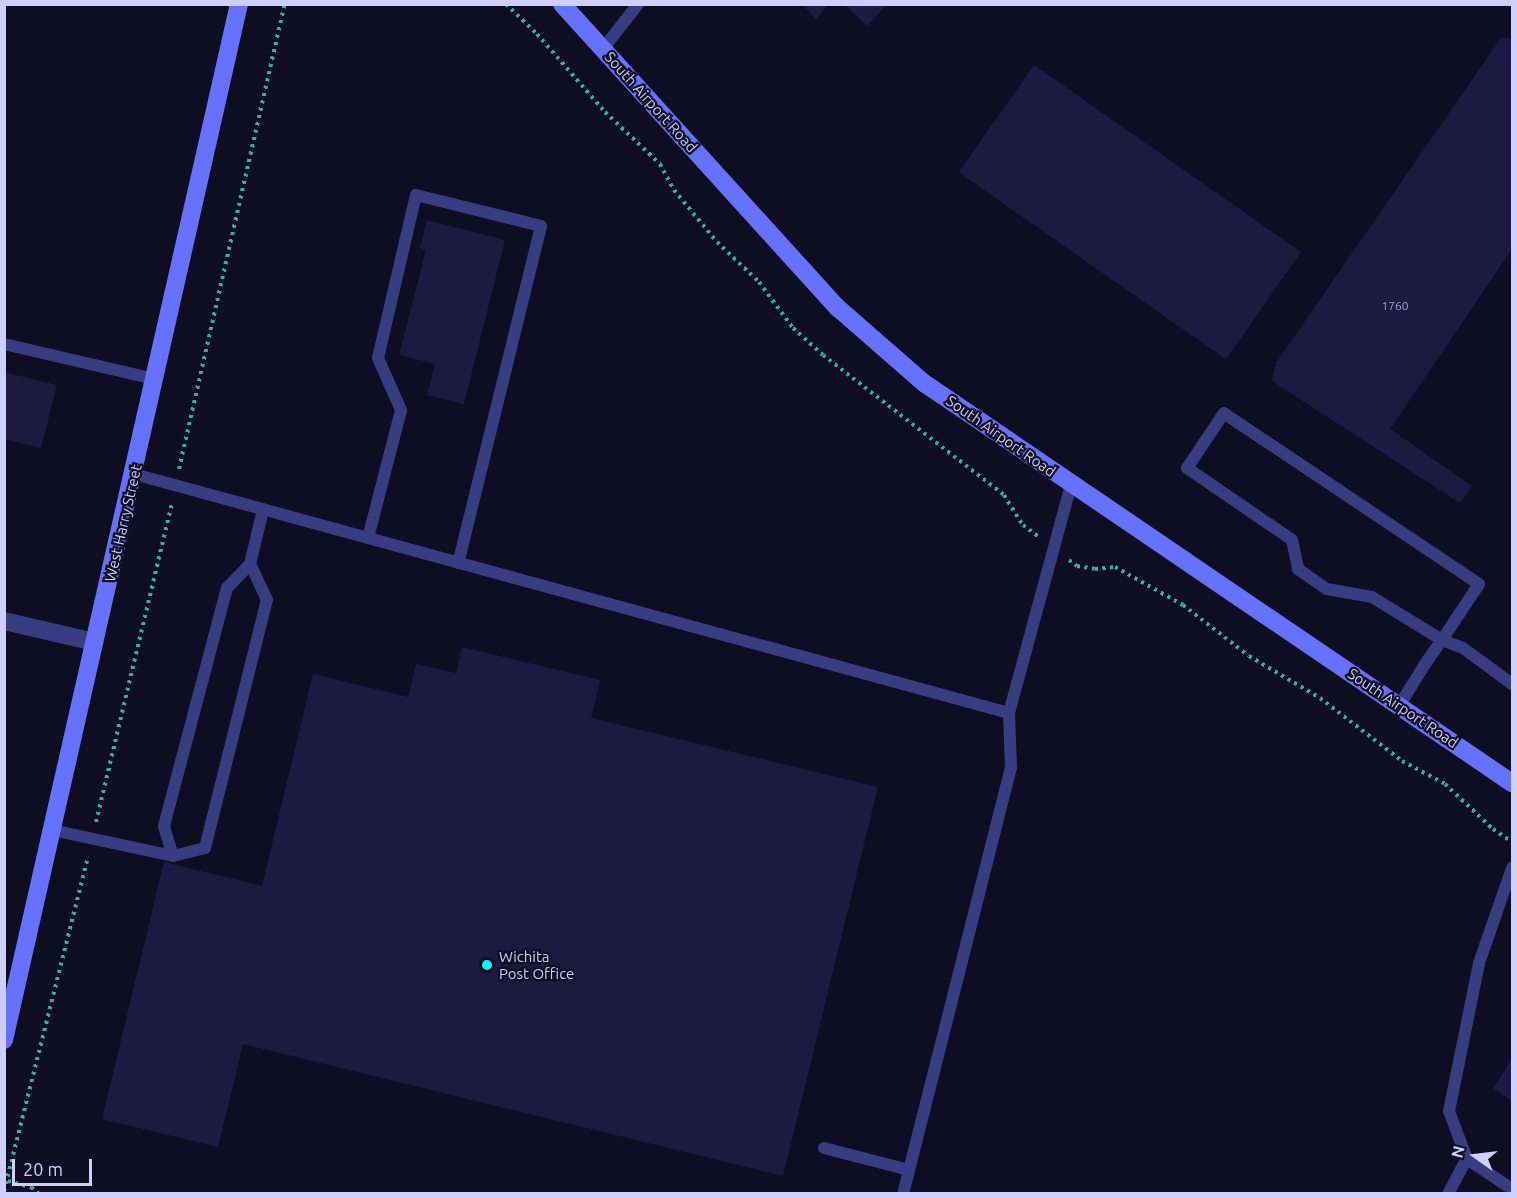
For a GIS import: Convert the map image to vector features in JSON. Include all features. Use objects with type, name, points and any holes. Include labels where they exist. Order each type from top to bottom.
[{"type":"street","name":"West Harry Street","points":[[4,1040],[239,4]]},
{"type":"street","name":"South Airport Road","points":[[562,4],[838,308],[924,383],[1512,783]]},
{"type":"street","points":[[4,621],[95,642]]},
{"type":"lane","points":[[603,49],[638,4]]},
{"type":"lane","points":[[368,538],[401,410],[378,358],[416,195],[541,226],[458,563]]},
{"type":"lane","points":[[4,344],[155,379]]},
{"type":"lane","points":[[1399,706],[1442,640],[1479,584],[1224,413],[1187,468],[1292,540],[1298,569],[1327,589],[1372,597],[1442,640],[1463,648],[1512,684]]},
{"type":"lane","points":[[134,474],[1009,712]]},
{"type":"lane","points":[[903,1194],[1011,768],[1009,712],[1071,485]]},
{"type":"lane","points":[[173,856],[164,826],[227,588],[250,564],[263,510]]},
{"type":"lane","points":[[52,830],[173,856],[205,848],[267,600],[250,564]]},
{"type":"lane","points":[[1512,868],[1508,892],[1479,963],[1449,1111],[1467,1160],[1512,1189]]},
{"type":"lane","points":[[824,1148],[909,1170]]},
{"type":"lane","points":[[1448,1194],[1467,1160]]},
{"type":"path","points":[[4,1191],[92,839],[176,486],[285,4]]},
{"type":"path","points":[[8,1181],[31,1187],[39,1194]]},
{"type":"building","points":[[802,4],[829,4],[816,19]]},
{"type":"building","points":[[844,4],[888,4],[867,26]]},
{"type":"building","points":[[1501,38],[1512,38],[1512,249],[1390,429],[1472,486],[1460,503],[1272,381],[1276,363]]},
{"type":"building","points":[[1034,65],[1301,252],[1226,359],[959,172]]},
{"type":"building","points":[[427,220],[505,240],[464,404],[427,395],[435,364],[399,355],[426,250],[420,248]]},
{"type":"building","points":[[4,372],[57,385],[41,448],[4,439]]},
{"type":"building","name":"Wichita Post Office","points":[[462,647],[600,680],[591,718],[878,787],[783,1176],[243,1044],[218,1147],[102,1119],[164,862],[262,886],[313,674],[408,697],[416,664],[456,673]]},
{"type":"building","points":[[1512,1059],[1512,1101],[1493,1088]]},
{"type":"place","name":"Wichita Post Office","points":[[487,965]]}]
